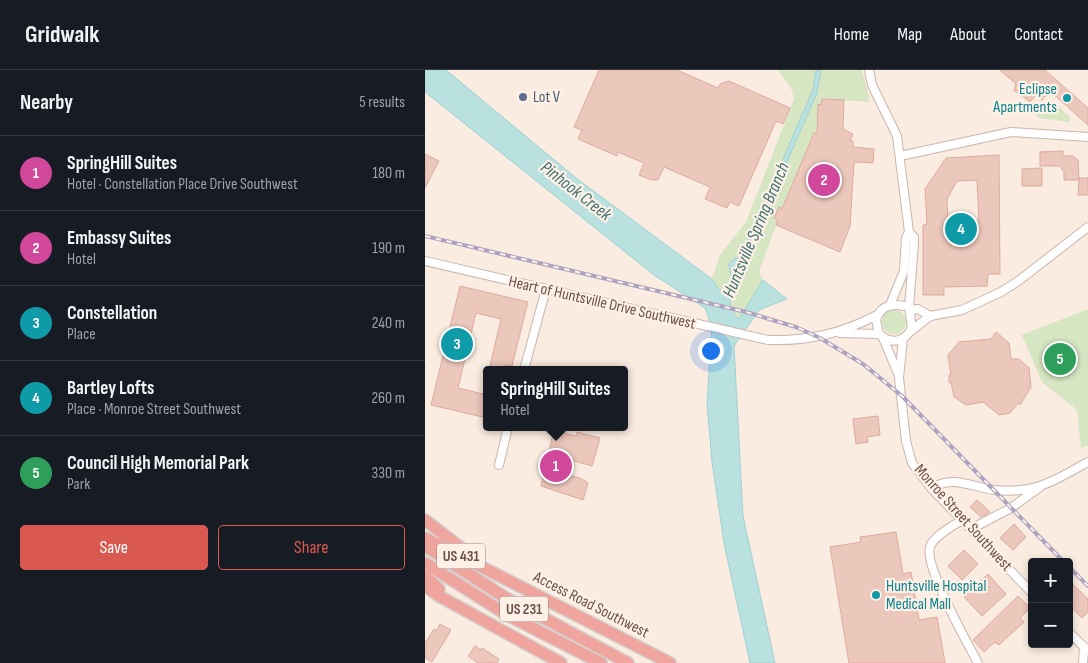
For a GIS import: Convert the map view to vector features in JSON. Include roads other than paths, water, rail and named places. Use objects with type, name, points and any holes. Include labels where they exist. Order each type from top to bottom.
[{"type":"highway","points":[[425,520],[497,574]]},
{"type":"highway","name":"US 431","points":[[425,538],[497,574]]},
{"type":"highway","name":"US 231","points":[[425,546],[506,598],[628,663]]},
{"type":"highway","name":"US 231","points":[[425,562],[451,581],[509,616],[601,663]]},
{"type":"highway","name":"Access Road Southwest","points":[[497,574],[670,663]]},
{"type":"highway","name":"US 431","points":[[425,576],[463,610],[561,663]]},
{"type":"highway","points":[[425,586],[463,610]]},
{"type":"highway","points":[[642,650],[661,663]]},
{"type":"street","points":[[869,70],[872,85],[894,126],[900,156],[909,232],[906,238],[903,271],[890,305]]},
{"type":"street","points":[[900,156],[1011,132],[1088,137]]},
{"type":"street","points":[[881,336],[893,341],[903,339],[930,316],[962,310],[1001,292],[1017,282],[1088,227]]},
{"type":"street","points":[[909,232],[914,237],[910,308],[912,324],[910,332]]},
{"type":"street","name":"Heart of Huntsville Drive Southwest","points":[[425,261],[746,337],[788,341],[820,338],[838,333],[877,315]]},
{"type":"street","points":[[525,366],[546,289]]},
{"type":"street","points":[[877,315],[880,310],[890,305],[918,309],[930,316]]},
{"type":"street","name":"Monroe Street Southwest","points":[[877,315],[875,325],[899,378]]},
{"type":"street","name":"Heart of Huntsville Drive Southwest","points":[[838,333],[863,332],[881,336]]},
{"type":"street","name":"Monroe Street Southwest","points":[[903,339],[899,378],[909,455],[916,471],[1028,589]]},
{"type":"street","points":[[499,464],[507,431]]},
{"type":"street","points":[[971,530],[1011,508],[1044,485],[1088,462]]},
{"type":"street","points":[[932,489],[939,483],[950,481],[994,490],[1012,491],[1044,485]]},
{"type":"street","points":[[962,520],[933,541],[929,548],[947,603],[978,663]]},
{"type":"street","points":[[1073,636],[1086,649],[1083,663]]},
{"type":"water","points":[[425,70],[446,70],[576,178],[712,279],[719,290],[724,293],[731,276],[729,264],[734,259],[740,258],[813,90],[816,70],[821,70],[817,93],[744,260],[747,267],[746,273],[734,283],[730,293],[732,311],[739,319],[763,280],[787,299],[759,310],[734,346],[743,516],[775,663],[750,663],[724,543],[712,462],[707,403],[712,327],[705,308],[654,275],[425,92]]},
{"type":"railway","points":[[425,236],[746,312],[796,327],[820,338],[863,364],[902,396],[1060,558]]},
{"type":"railway","points":[[1073,571],[1088,586]]},
{"type":"place","name":"Lot V","points":[[523,97]]},
{"type":"place","name":"Eclipse Apartments","points":[[1067,98]]},
{"type":"place","name":"Embassy Suites","points":[[824,180]]},
{"type":"place","name":"Bartley Lofts","points":[[961,229]]},
{"type":"place","name":"Constellation","points":[[457,344]]},
{"type":"place","name":"Council High Memorial Park","points":[[1060,359]]},
{"type":"place","name":"SpringHill Suites","points":[[556,466]]},
{"type":"place","name":"Huntsville Hospital Medical Mall","points":[[876,595]]},
{"type":"water label","name":"Pinhook Creek","points":[[576,191]]},
{"type":"water label","name":"Huntsville Spring Branch","points":[[756,230]]}]
